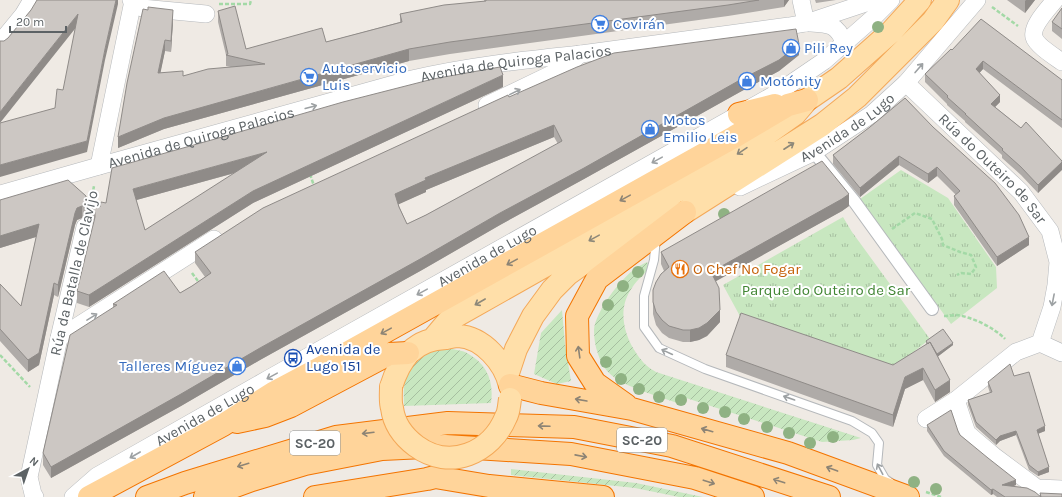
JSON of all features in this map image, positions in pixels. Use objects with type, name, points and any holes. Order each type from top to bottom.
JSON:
[{"type":"highway","points":[[739,114],[783,108]]},
{"type":"highway","points":[[89,497],[223,425],[273,393],[591,217],[783,108]]},
{"type":"highway","points":[[632,409],[595,383],[578,356],[577,316],[597,279],[685,212]]},
{"type":"highway","points":[[223,425],[278,412],[389,354],[408,353]]},
{"type":"highway","points":[[273,393],[294,395],[330,375],[345,378]]},
{"type":"highway","points":[[509,387],[632,409],[788,453],[912,495]]},
{"type":"highway","name":"SC-20","points":[[147,497],[185,483],[336,437],[448,423],[574,427],[657,443],[672,446],[829,497]]},
{"type":"highway","name":"Avenida de Lugo","points":[[205,497],[252,480],[305,464],[382,449],[443,459]]},
{"type":"highway","name":"SC-20","points":[[443,459],[570,454],[695,478],[753,497]]},
{"type":"highway","points":[[315,497],[427,479],[443,459],[489,486],[603,497]]},
{"type":"main road","points":[[433,339],[449,320],[716,169],[783,108],[839,78],[891,32],[920,0]]},
{"type":"main road","name":"Avenida de Lugo","points":[[443,459],[465,456],[480,450],[496,435],[507,416],[509,387],[516,349],[533,316],[552,290],[568,274],[592,257],[685,212],[822,124],[857,97],[933,21],[948,0]]},
{"type":"main road","points":[[443,459],[424,451],[409,440],[398,426],[392,408],[391,387],[396,370],[408,353],[418,346],[433,339],[459,336],[474,341],[488,349],[500,362],[509,387]]},
{"type":"street","points":[[0,43],[23,15],[32,0]]},
{"type":"street","points":[[98,166],[132,0],[142,8],[206,14]]},
{"type":"street","points":[[801,0],[806,23]]},
{"type":"street","name":"Avenida de Quiroga Palacios","points":[[0,194],[412,79],[460,69],[806,23],[875,0]]},
{"type":"street","points":[[783,108],[824,62],[891,0]]},
{"type":"street","points":[[1055,0],[1037,22],[1034,38],[1041,46],[1062,62]]},
{"type":"street","name":"Avenida de Lugo","points":[[685,212],[814,152],[872,114],[906,83],[984,3]]},
{"type":"street","name":"Avenida de Quiroga Palacios","points":[[806,23],[827,24],[835,28],[842,35],[845,44]]},
{"type":"street","points":[[471,113],[566,67],[580,54]]},
{"type":"street","name":"Rúa do Outeiro de Sar","points":[[906,83],[1021,192],[1050,231],[1058,262],[1056,285],[1052,307],[1040,342]]},
{"type":"street","name":"Avenida de Lugo","points":[[73,497],[97,476],[739,114]]},
{"type":"street","points":[[814,152],[854,201],[932,309]]},
{"type":"street","name":"Rúa da Batalla de Clavijo","points":[[35,497],[29,477],[85,227]]},
{"type":"street","points":[[59,338],[227,231]]},
{"type":"street","points":[[926,419],[956,400],[1016,352],[1040,342],[1062,353]]},
{"type":"street","points":[[956,400],[967,433],[989,452],[1037,488],[1062,489]]},
{"type":"lane","points":[[656,234],[654,260],[644,296],[644,327],[659,348],[705,369],[852,421],[872,432],[879,443],[877,465],[885,478],[912,495]]},
{"type":"path","points":[[250,4],[251,0]]},
{"type":"path","points":[[984,3],[1034,38]]},
{"type":"path","name":"Rúa da Batalla de Clavijo","points":[[85,227],[98,166]]},
{"type":"path","points":[[310,171],[314,186]]},
{"type":"path","points":[[881,238],[915,213],[932,219],[942,239],[943,245],[971,255],[976,267],[971,274],[961,273],[957,275]]},
{"type":"path","points":[[183,259],[203,289]]},
{"type":"path","points":[[932,309],[942,316],[955,315],[968,317],[977,321],[1001,335],[1016,352]]},
{"type":"path","points":[[0,355],[45,404]]},
{"type":"path","points":[[912,495],[941,497]]},
{"type":"green space","name":"Parque do Outeiro de Sar","points":[[901,170],[948,198],[996,267],[997,288],[951,324],[860,199]]},
{"type":"green space","name":"Parque do Outeiro de Sar","points":[[843,217],[852,232],[930,339],[911,354],[895,374],[741,318],[723,285]]},
{"type":"green space","points":[[647,262],[650,268],[632,288],[626,300],[624,320],[629,340],[640,358],[647,366],[656,372],[861,438],[822,442],[683,397],[680,404],[632,387],[615,378],[605,368],[596,348],[594,339],[595,323],[604,305],[616,287],[637,267]]},
{"type":"green space","points":[[562,310],[565,344],[571,381],[557,384],[534,374],[541,333]]},
{"type":"green space","points":[[449,348],[463,351],[480,362],[490,380],[492,395],[491,403],[404,406],[405,381],[413,366],[421,358],[431,352]]},
{"type":"green space","points":[[511,469],[636,483],[703,497],[679,497],[635,488],[511,475]]},
{"type":"building","points":[[37,0],[116,0],[87,141],[0,165],[0,123],[55,108],[57,89],[63,90],[78,14],[0,112],[0,41],[4,41],[8,38],[31,10]]},
{"type":"building","points":[[486,0],[759,0],[450,42],[409,49],[164,118],[118,137],[127,83],[143,9],[148,10],[148,7],[173,10],[171,41],[165,40],[158,73],[183,71],[183,76],[208,69],[265,64],[226,55],[228,54],[218,11],[235,6],[246,49],[322,28],[326,42],[402,22],[400,14],[444,5]]},
{"type":"building","points":[[1062,8],[1062,29],[1052,22]]},
{"type":"building","points":[[981,19],[1062,80],[1062,120],[983,61],[976,69],[1000,95],[991,104],[1021,128],[1026,122],[1062,161],[1038,185],[925,74],[951,49],[952,50]]},
{"type":"building","points":[[796,29],[799,44],[779,60],[740,80],[584,168],[500,213],[51,467],[43,453],[70,335],[117,305],[113,304],[164,271],[180,293],[192,286],[211,273],[195,252],[263,208],[508,95],[509,97],[577,67],[614,53]],"holes":[[[554,125],[562,141],[407,224],[399,207],[395,194],[426,180],[425,178]]]},
{"type":"building","points":[[500,67],[503,75],[253,191],[89,295],[77,291],[95,212],[88,205],[77,208],[58,285],[54,283],[39,353],[28,360],[0,329],[0,284],[21,306],[39,224],[0,236],[0,200],[68,180],[86,196],[86,200],[92,201],[100,207],[101,202],[106,203],[112,168],[343,102],[433,79]],"holes":[[[267,152],[145,230],[133,189]]]},
{"type":"building","points":[[905,98],[933,127],[995,183],[1019,215],[1029,237],[997,257],[954,196],[960,191],[937,167],[928,174],[899,156],[860,188],[833,155]]},
{"type":"building","points":[[822,161],[849,194],[711,272],[719,288],[720,310],[707,323],[699,328],[683,330],[669,326],[662,320],[656,312],[653,302],[653,290],[656,282],[661,274],[669,267],[661,252]]},
{"type":"building","points":[[741,313],[893,365],[930,342],[950,380],[935,390],[923,368],[905,377],[893,415],[726,355]]},
{"type":"building","points":[[943,329],[953,343],[937,354],[930,342],[928,344],[926,341]]},
{"type":"building","points":[[1010,364],[1014,376],[1029,372],[1045,426],[1037,430],[1049,467],[1038,472],[1029,465],[1016,431],[1000,436],[996,440],[976,422],[968,400],[992,392],[988,382]]},
{"type":"building","points":[[951,410],[960,435],[1016,480],[1002,485],[1027,488],[1041,497],[1005,497],[993,489],[991,490],[944,451],[927,425]]},
{"type":"building","points":[[1040,493],[1062,494],[1062,497],[1041,497]]},
{"type":"place","name":"Covirán","points":[[600,24]]},
{"type":"place","name":"Pili Rey","points":[[791,48]]},
{"type":"place","name":"Autoservicio Luis","points":[[309,77]]},
{"type":"place","name":"Motónity","points":[[747,81]]},
{"type":"place","name":"Motos Emilio Leis","points":[[650,129]]},
{"type":"place","name":"O Chef No Fogar","points":[[680,269]]},
{"type":"place","name":"Avenida de Lugo 151","points":[[293,358]]},
{"type":"place","name":"Talleres Míguez","points":[[237,366]]}]
